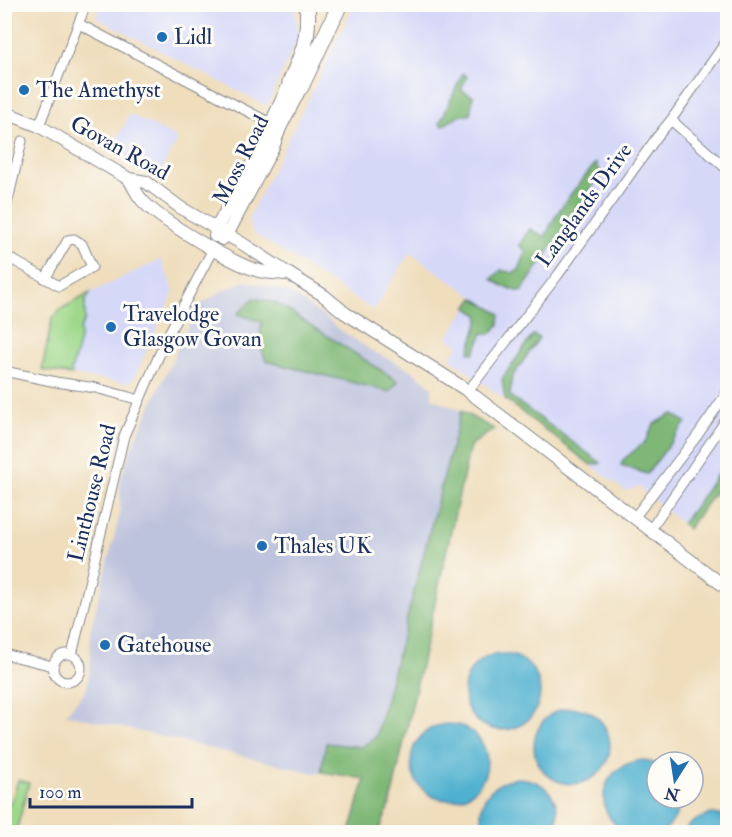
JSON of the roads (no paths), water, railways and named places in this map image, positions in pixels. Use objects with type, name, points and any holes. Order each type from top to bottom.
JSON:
[{"type":"main road","points":[[296,85],[307,38],[307,4]]},
{"type":"main road","points":[[296,85],[340,4]]},
{"type":"street","points":[[39,126],[86,4]]},
{"type":"street","points":[[79,24],[276,126]]},
{"type":"street","name":"Langlands Drive","points":[[468,391],[552,284],[728,39]]},
{"type":"street","name":"Moss Road","points":[[221,232],[254,162],[276,126],[296,85]]},
{"type":"street","name":"Govan Road","points":[[4,112],[39,126],[129,179],[146,182],[181,208],[243,244],[322,295],[353,319],[468,391],[728,590]]},
{"type":"street","points":[[671,120],[728,170]]},
{"type":"street","points":[[4,217],[22,141]]},
{"type":"street","points":[[129,179],[142,200],[176,226],[213,249],[257,270],[289,274]]},
{"type":"street","points":[[213,249],[221,232]]},
{"type":"street","points":[[4,255],[45,279],[59,286],[92,267],[82,244],[74,238],[68,240],[45,279]]},
{"type":"street","name":"Linthouse Road","points":[[53,666],[60,680],[70,682],[78,676],[81,668],[79,660],[72,655],[124,436],[167,337],[213,249]]},
{"type":"street","points":[[4,371],[96,388],[140,400]]},
{"type":"street","points":[[634,518],[697,436],[728,391]]},
{"type":"street","points":[[650,530],[728,417]]},
{"type":"street","points":[[4,654],[53,666],[58,657],[72,655]]},
{"type":"water","points":[[510,654],[523,660],[534,671],[540,684],[538,707],[523,724],[510,730],[494,730],[481,724],[466,707],[464,684],[470,671],[487,656]]},
{"type":"water","points":[[572,708],[587,711],[599,719],[607,731],[610,746],[607,761],[599,773],[587,781],[572,784],[557,781],[545,773],[537,761],[534,746],[537,731],[545,719],[557,711]]},
{"type":"water","points":[[449,724],[464,727],[476,735],[484,747],[487,762],[484,777],[476,789],[464,797],[449,800],[434,797],[422,789],[414,777],[411,762],[414,747],[422,735],[434,727]]},
{"type":"water","points":[[645,760],[645,810],[677,810],[673,821],[662,832],[624,832],[613,822],[606,811],[605,788],[610,778],[618,769],[630,763]]},
{"type":"water","points":[[517,778],[537,783],[551,794],[557,811],[554,832],[485,832],[481,813],[486,797],[498,785]]},
{"type":"water","points":[[712,814],[727,816],[727,832],[683,832],[695,820]]},
{"type":"place","name":"Lidl","points":[[162,37]]},
{"type":"place","name":"The Amethyst","points":[[24,90]]},
{"type":"place","name":"Travelodge Glasgow Govan","points":[[111,327]]},
{"type":"place","name":"Thales UK","points":[[262,546]]},
{"type":"place","name":"Gatehouse","points":[[105,645]]}]
